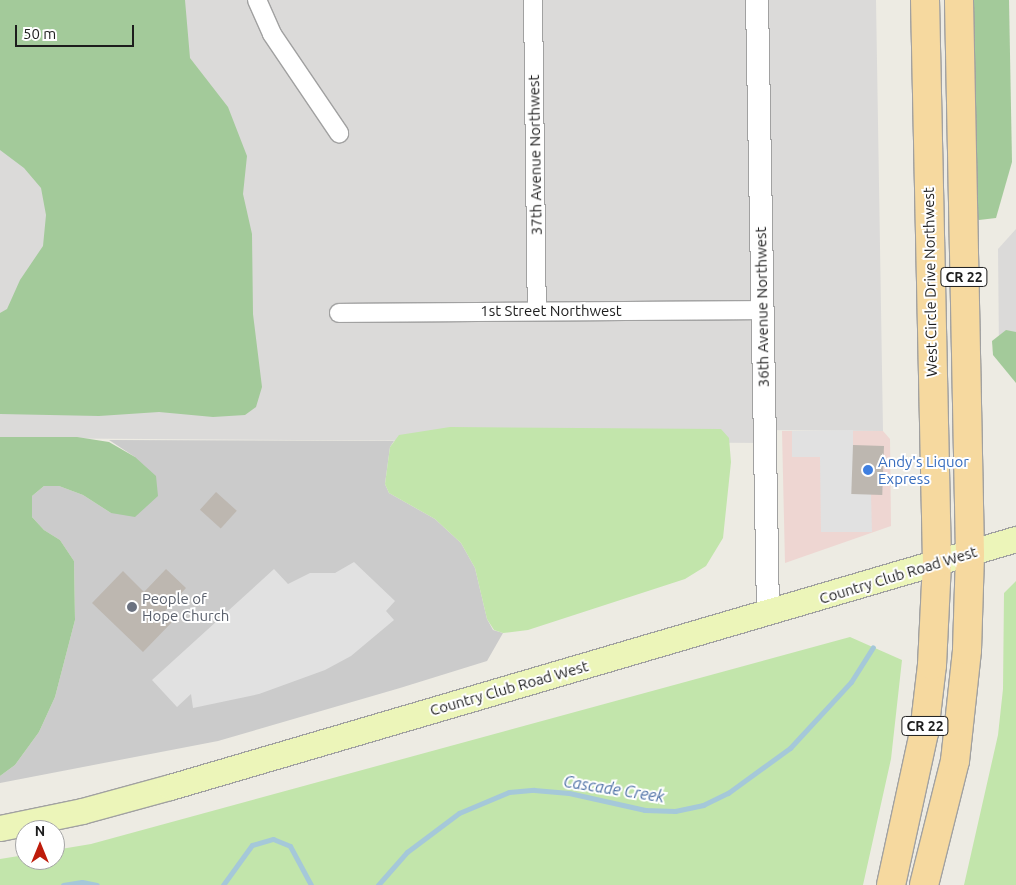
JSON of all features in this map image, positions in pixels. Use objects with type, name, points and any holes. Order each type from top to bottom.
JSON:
[{"type":"main road","name":"West Circle Drive Northwest","points":[[925,0],[937,564]]},
{"type":"main road","name":"CR 22","points":[[924,885],[951,779],[961,721],[970,554],[959,0]]},
{"type":"main road","name":"Country Club Road West","points":[[0,828],[82,811],[161,789],[937,564],[1016,539]]},
{"type":"main road","name":"CR 22","points":[[891,885],[924,734],[932,665],[937,564]]},
{"type":"street","points":[[257,0],[272,34],[339,133]]},
{"type":"street","name":"37th Avenue Northwest","points":[[533,0],[537,311]]},
{"type":"street","name":"36th Avenue Northwest","points":[[757,0],[768,613]]},
{"type":"street","name":"1st Street Northwest","points":[[339,313],[763,310]]},
{"type":"shaded area","points":[[0,0],[876,0],[883,431],[764,430],[764,443],[0,438]]},
{"type":"shaded area","points":[[1016,229],[1016,350],[999,350],[998,249]]},
{"type":"shaded area","points":[[853,430],[853,494],[871,494],[872,532],[821,532],[820,457],[792,457],[792,431]]},
{"type":"shaded area","points":[[782,431],[883,431],[890,439],[891,526],[785,563]]},
{"type":"shaded area","points":[[109,440],[394,441],[390,447],[385,484],[389,493],[435,519],[461,543],[475,568],[487,619],[493,630],[503,633],[487,661],[400,688],[218,741],[0,783],[0,776],[15,765],[39,732],[55,697],[75,620],[74,561],[60,540],[44,530],[32,517],[32,496],[44,486],[59,486],[83,495],[111,513],[135,457]]},
{"type":"shaded area","points":[[354,562],[395,601],[386,611],[394,620],[351,656],[325,670],[259,694],[193,708],[191,694],[177,707],[152,680],[274,569],[288,584],[310,573],[335,573]]},
{"type":"green space","points":[[0,0],[185,0],[190,58],[228,107],[247,156],[243,194],[252,234],[253,314],[262,387],[256,407],[245,415],[213,417],[159,412],[99,416],[0,414],[0,313],[7,309],[20,280],[43,246],[46,215],[41,188],[24,168],[0,150]]},
{"type":"green space","points":[[963,0],[1009,0],[1012,162],[996,218],[979,220],[968,212]]},
{"type":"green space","points":[[1006,330],[1016,332],[1016,383],[993,355],[992,341]]},
{"type":"green space","points":[[450,427],[721,429],[729,438],[731,462],[723,538],[706,566],[685,579],[528,630],[503,633],[494,630],[487,619],[475,568],[461,543],[435,519],[389,493],[385,484],[390,447],[399,435]]},
{"type":"green space","points":[[0,437],[77,437],[109,442],[135,457],[156,476],[158,496],[135,517],[111,513],[83,495],[59,486],[44,486],[32,496],[32,517],[44,530],[60,540],[74,561],[75,620],[55,697],[39,732],[15,765],[0,776]]},
{"type":"green space","points":[[1016,581],[1016,885],[964,885],[998,735],[1003,689],[1004,593]]},
{"type":"green space","points":[[850,637],[902,660],[891,759],[863,885],[0,885],[0,859],[15,857],[15,870],[65,870],[65,848],[91,844]]},
{"type":"building","name":"Andy's Liquor Express","points":[[853,445],[884,446],[882,495],[851,494]]},
{"type":"building","points":[[216,492],[237,511],[221,529],[200,510]]},
{"type":"building","name":"People of Hope Church","points":[[166,569],[186,588],[165,611],[174,620],[143,652],[92,603],[123,571],[144,592]]},
{"type":"waterway","name":"Cascade Creek","points":[[378,885],[407,852],[459,813],[509,792],[534,790],[569,793],[645,810],[675,811],[703,805],[728,793],[790,748],[851,682],[873,647]]},
{"type":"waterway","name":"Cascade Creek","points":[[223,885],[252,845],[273,839],[290,846],[311,885]]},
{"type":"waterway","name":"Cascade Creek","points":[[63,885],[82,882],[97,885]]},
{"type":"place","name":"Andy's Liquor Express","points":[[868,470]]},
{"type":"place","name":"People of Hope Church","points":[[132,607]]}]
